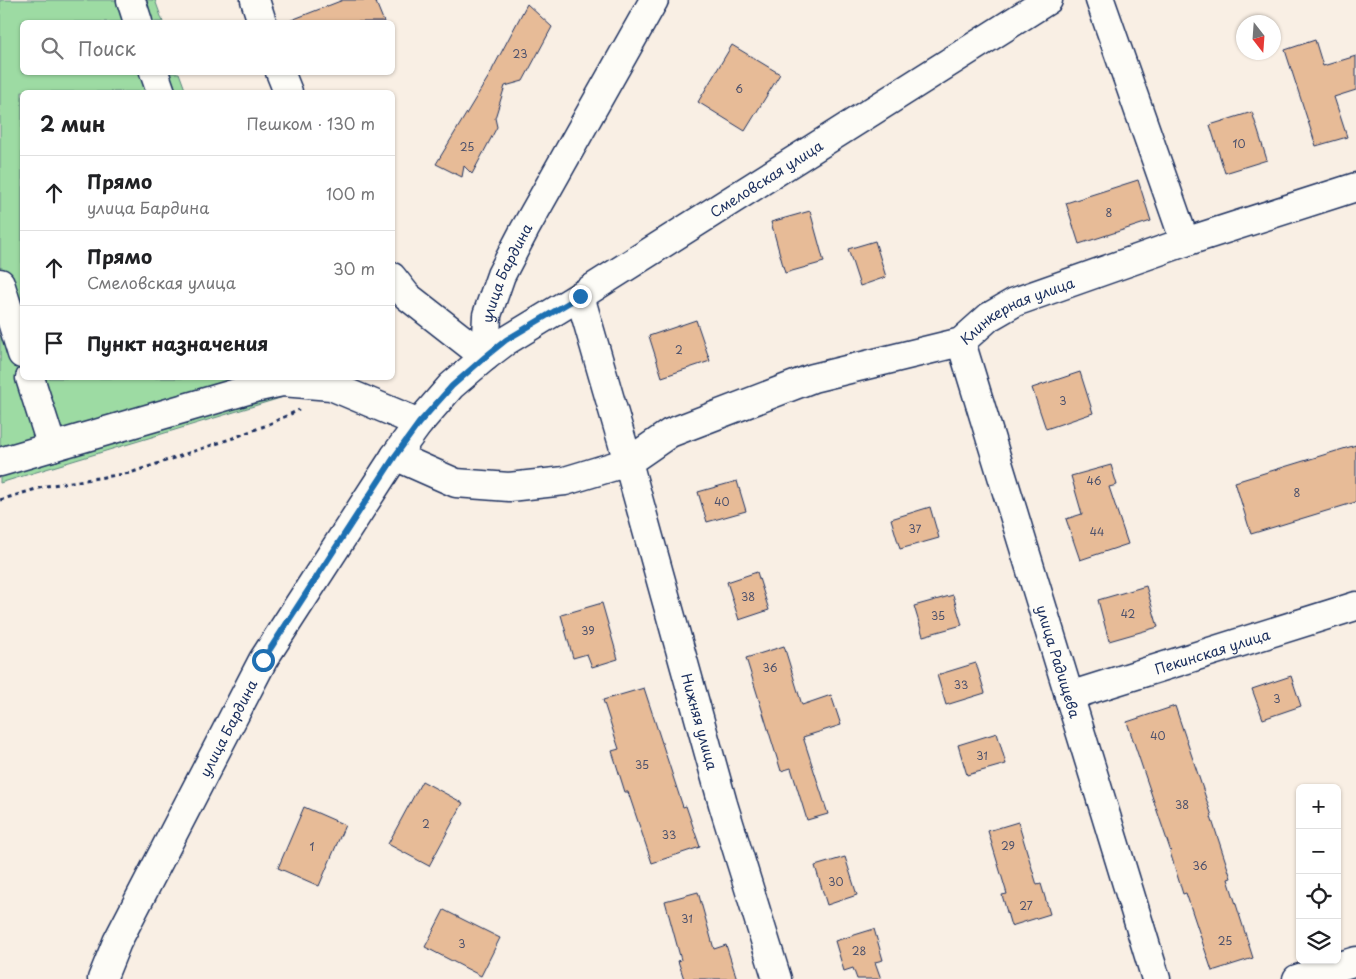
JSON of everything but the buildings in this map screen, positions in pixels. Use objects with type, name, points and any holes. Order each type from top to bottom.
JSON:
[{"type":"street","points":[[131,0],[137,20]]},
{"type":"street","points":[[255,0],[261,20]]},
{"type":"street","name":"улица Бардина","points":[[102,979],[117,942],[263,660],[395,456],[419,423],[452,386],[485,357],[487,315],[501,275],[654,0]]},
{"type":"street","name":"Смеловская улица","points":[[485,357],[506,340],[580,296],[1048,0]]},
{"type":"street","points":[[1100,0],[1185,242]]},
{"type":"street","points":[[155,75],[160,90]]},
{"type":"street","points":[[281,75],[287,90]]},
{"type":"street","name":"Клинкерная улица","points":[[395,456],[456,483],[509,487],[565,481],[628,462],[670,433],[813,378],[961,342],[989,317],[1015,302],[1185,242],[1356,187]]},
{"type":"street","points":[[395,281],[407,296],[485,357]]},
{"type":"street","points":[[0,283],[20,348]]},
{"type":"street","name":"Нижняя улица","points":[[580,296],[723,804],[777,979]]},
{"type":"street","name":"улица Радищева","points":[[961,342],[1156,979]]},
{"type":"street","points":[[31,380],[52,447]]},
{"type":"street","points":[[0,462],[253,382],[332,386],[419,423]]},
{"type":"street","name":"Пекинская улица","points":[[1069,696],[1356,606]]},
{"type":"street","points":[[1297,979],[1356,961]]},
{"type":"path","points":[[0,500],[46,486],[130,473],[233,438],[267,425],[305,407],[332,386]]},
{"type":"green space","points":[[0,0],[155,0],[162,20],[20,20],[20,75],[180,75],[185,90],[20,90],[20,380],[282,380],[287,396],[0,483]]},
{"type":"route","points":[[263,660],[395,456],[419,423],[452,386],[506,340],[580,296]]}]
